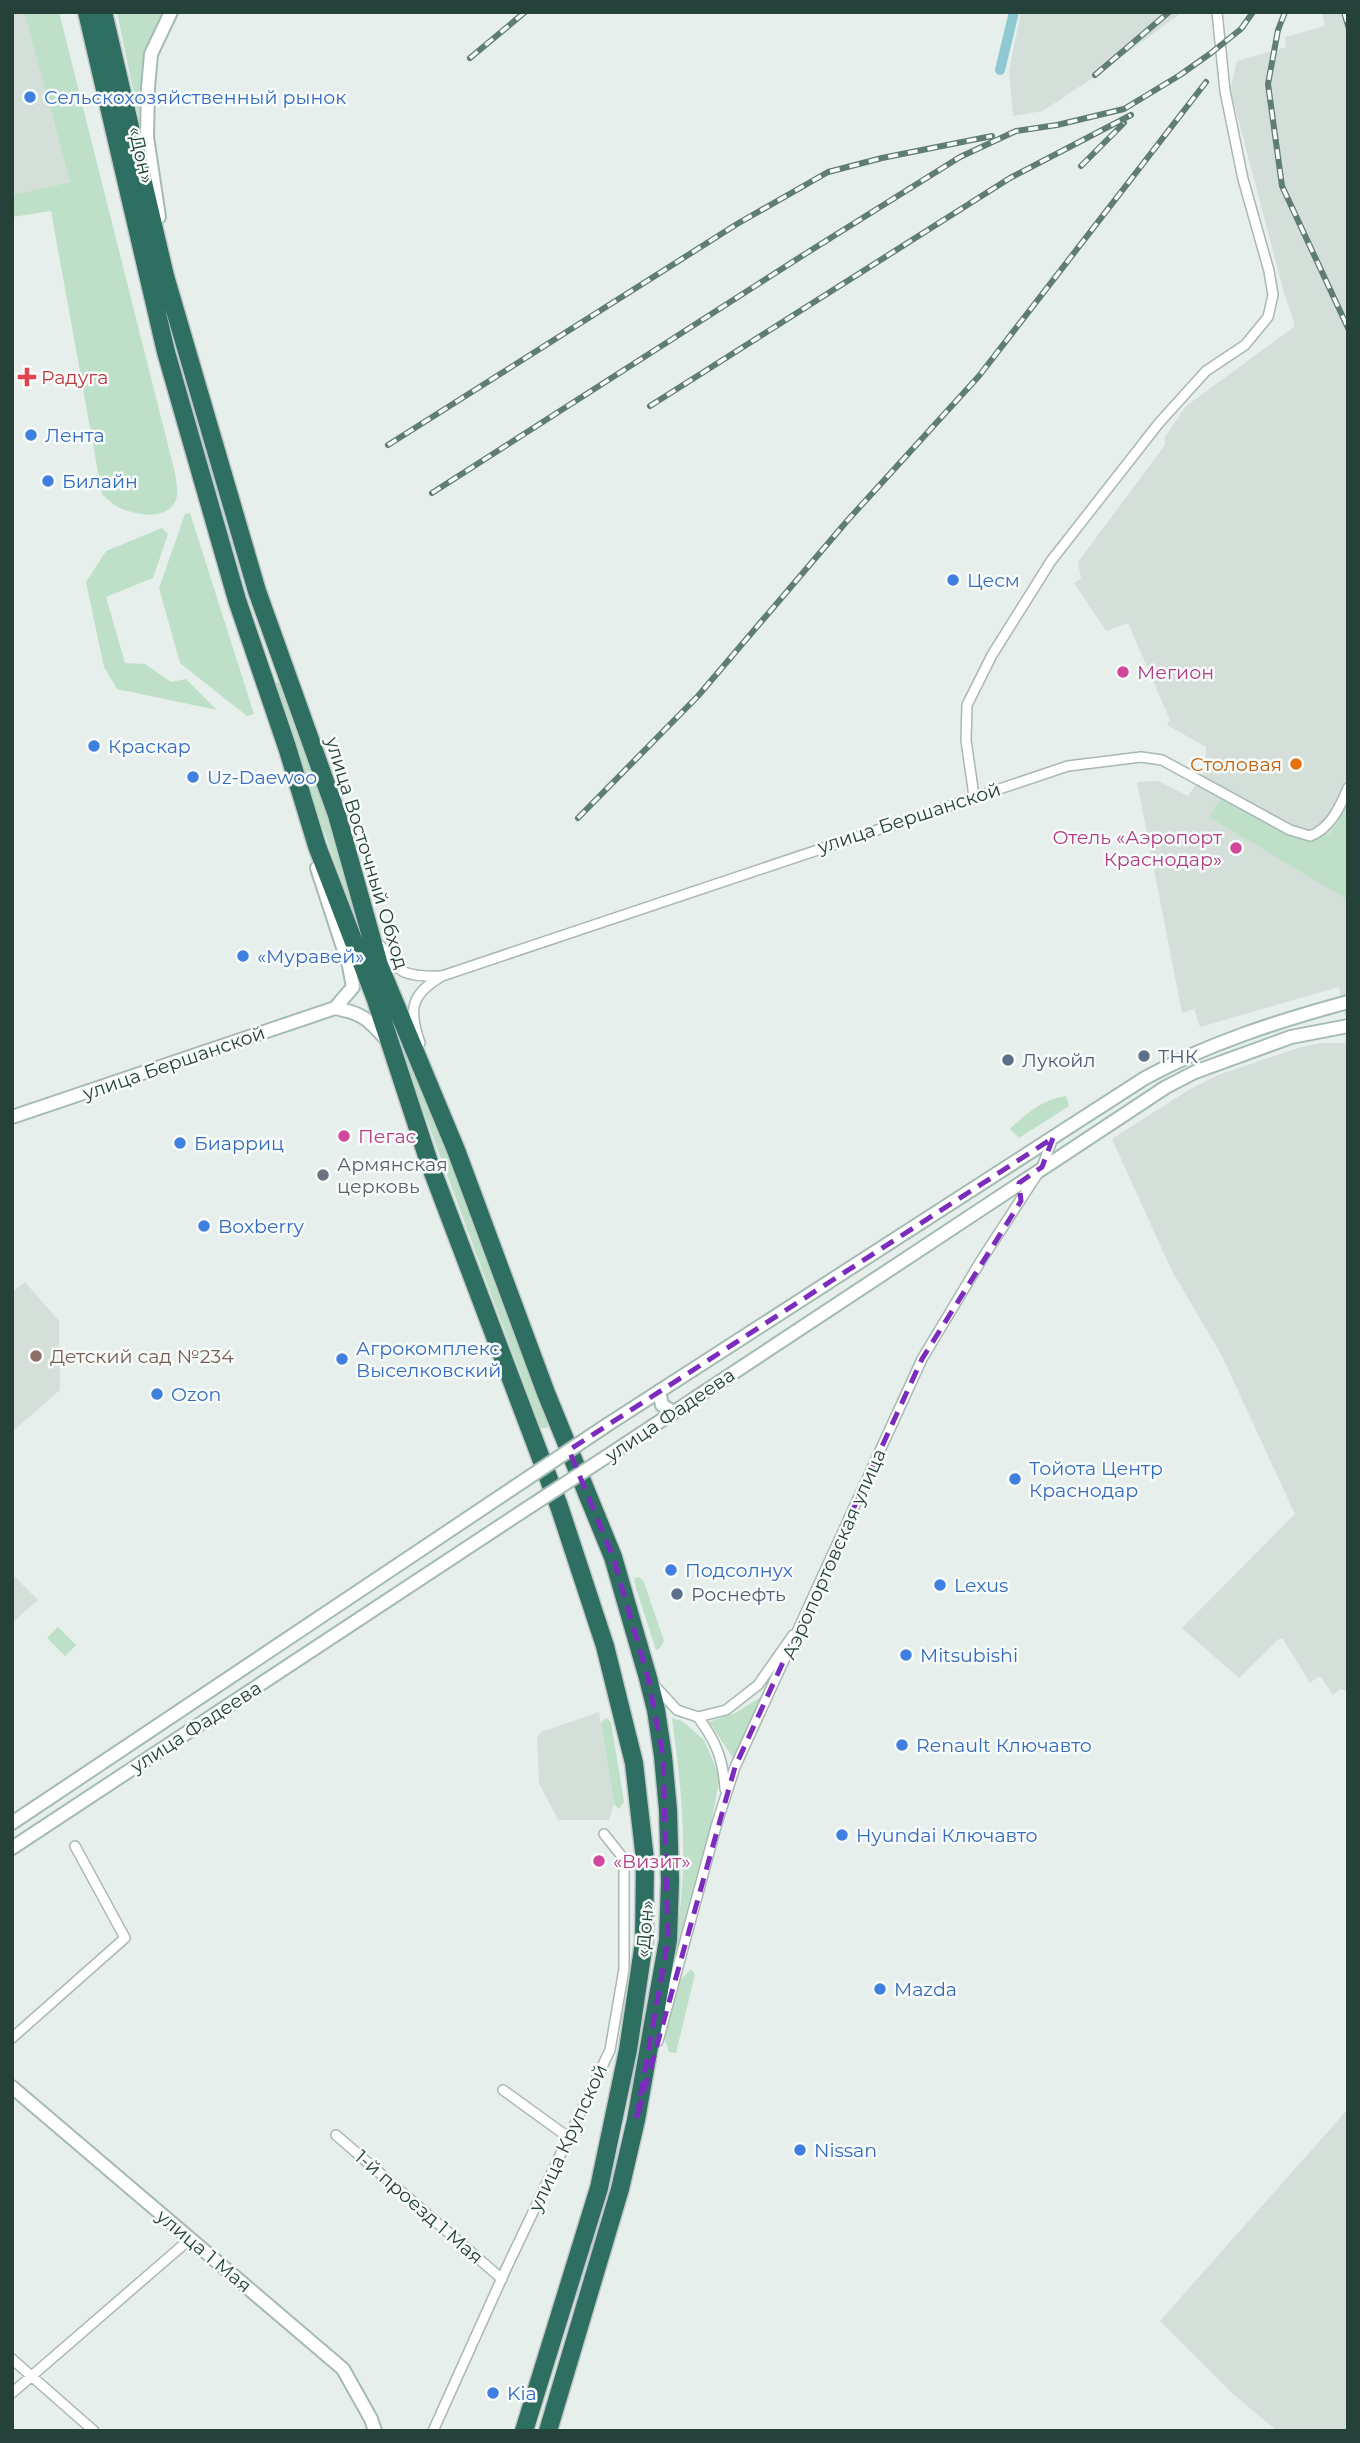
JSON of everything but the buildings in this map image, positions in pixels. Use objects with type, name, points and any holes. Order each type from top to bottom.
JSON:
[{"type":"highway","name":"«Дон»","points":[[87,12],[155,307]]},
{"type":"highway","name":"«Дон»","points":[[103,12],[165,276]]},
{"type":"highway","name":"улица Восточный Обход","points":[[165,276],[257,591],[337,815],[379,965],[456,1150],[546,1393]]},
{"type":"highway","name":"улица Восточный Обход","points":[[155,307],[237,600],[317,846],[374,997],[429,1162],[520,1402]]},
{"type":"highway","name":"«Дон»","points":[[546,1393],[613,1557],[648,1678],[663,1756],[670,1881],[668,1940],[636,2120],[620,2189],[548,2431]]},
{"type":"highway","name":"«Дон»","points":[[520,1402],[559,1506],[605,1646],[634,1763],[645,1860],[642,1954],[628,2050],[602,2176],[524,2431]]},
{"type":"main road","points":[[79,12],[95,77],[108,106]]},
{"type":"main road","points":[[165,276],[165,249],[148,137],[148,88],[151,54],[171,12]]},
{"type":"main road","points":[[317,846],[315,863],[349,966],[353,987],[335,1008],[355,1012],[367,1018],[389,1043]]},
{"type":"main road","name":"улица Фадеева","points":[[12,1823],[607,1425],[1145,1078],[1251,1030],[1348,1002]]},
{"type":"main road","name":"улица Бершанской","points":[[12,1117],[335,1008]]},
{"type":"main road","name":"улица Фадеева","points":[[12,1848],[1166,1087],[1195,1072],[1290,1037],[1348,1026]]},
{"type":"main road","points":[[1088,1116],[1092,1129],[1099,1130]]},
{"type":"main road","points":[[1073,1126],[1082,1128],[1085,1133],[1083,1142]]},
{"type":"main road","points":[[659,1391],[662,1405],[673,1412]]},
{"type":"main road","name":"улица 1 Мая","points":[[12,2087],[343,2369],[366,2408],[375,2431]]},
{"type":"street","points":[[974,796],[966,740],[967,705],[992,655],[1051,561],[1159,424],[1206,371],[1245,345],[1268,317],[1273,295],[1269,271],[1243,179],[1227,103],[1217,12]]},
{"type":"street","name":"улица Бершанской","points":[[359,898],[370,916],[387,959],[403,972],[417,977],[442,975],[1068,766],[1141,757],[1162,760],[1290,830],[1310,836],[1326,827],[1348,788]]},
{"type":"street","name":"улица Бершанской","points":[[437,1105],[412,1008],[418,994],[442,975]]},
{"type":"street","name":"Аэропортовская улица","points":[[636,2120],[725,1793],[922,1359],[982,1259],[1042,1167],[1053,1138]]},
{"type":"street","points":[[1008,1191],[1016,1189],[1020,1193],[1021,1201]]},
{"type":"street","points":[[648,1678],[677,1710],[698,1717],[726,1710],[745,1696],[765,1675],[800,1625]]},
{"type":"street","points":[[698,1717],[720,1755],[725,1793]]},
{"type":"street","name":"улица Крупской","points":[[433,2431],[610,2050],[624,1969],[624,1859],[604,1834]]},
{"type":"street","points":[[12,2038],[125,1938],[75,1846]]},
{"type":"street","points":[[503,2090],[568,2137]]},
{"type":"street","name":"1-й проезд 1 Мая","points":[[336,2135],[502,2280]]},
{"type":"street","points":[[12,2393],[190,2239]]},
{"type":"street","points":[[12,2359],[93,2431]]},
{"type":"highlighted area","points":[[1053,1138],[1042,1167],[1019,1183],[1021,1201],[922,1359],[735,1767],[636,2120],[668,1940],[663,1756],[648,1678],[613,1557],[569,1450]]},
{"type":"shaded area","name":"Сельскохозяйственный рынок","points":[[12,12],[24,12],[70,182],[12,195]]},
{"type":"shaded area","points":[[1021,12],[1182,12],[1103,71],[1043,111],[1013,116],[1009,71]]},
{"type":"shaded area","points":[[1322,12],[1348,12],[1348,1694],[1340,1689],[1333,1695],[1321,1677],[1310,1683],[1283,1639],[1279,1639],[1239,1678],[1182,1628],[1295,1514],[1222,1356],[1172,1271],[1112,1139],[1190,1089],[1218,1075],[1298,1048],[1320,1043],[1345,1043],[1347,1026],[1339,987],[1200,1027],[1194,1009],[1182,1013],[1137,782],[1158,781],[1188,796],[1205,771],[1206,747],[1167,725],[1170,720],[1128,623],[1106,631],[1074,583],[1081,579],[1078,562],[1165,445],[1165,437],[1186,406],[1294,327],[1231,86],[1237,61],[1286,47],[1285,37],[1325,26]]},
{"type":"shaded area","name":"Детский сад №234","points":[[25,1282],[59,1321],[60,1390],[12,1432],[12,1292]]},
{"type":"shaded area","points":[[12,1574],[38,1600],[12,1623]]},
{"type":"shaded area","points":[[599,1712],[614,1804],[609,1820],[558,1820],[539,1783],[537,1738],[541,1732]]},
{"type":"shaded area","points":[[1348,2109],[1348,2431],[1277,2431],[1233,2394],[1160,2321]]},
{"type":"green space","points":[[24,12],[59,12],[175,473],[177,496],[174,504],[161,513],[127,511],[102,494],[51,211],[12,217],[12,195],[70,182]]},
{"type":"green space","points":[[117,12],[163,12],[152,38],[142,77],[139,119]]},
{"type":"green space","points":[[190,513],[254,714],[247,716],[180,663],[159,588],[185,514]]},
{"type":"green space","points":[[162,528],[168,534],[153,578],[106,597],[125,663],[145,664],[171,682],[186,679],[217,710],[117,689],[104,667],[86,582],[106,551]]},
{"type":"green space","points":[[278,682],[284,683],[445,1139],[551,1425],[546,1428],[541,1428],[531,1402],[381,996],[274,686]]},
{"type":"green space","points":[[1222,798],[1301,839],[1316,839],[1330,834],[1338,822],[1340,812],[1348,804],[1348,900],[1209,817]]},
{"type":"green space","points":[[1066,1096],[1069,1106],[1019,1138],[1010,1129],[1036,1108],[1050,1100]]},
{"type":"green space","points":[[639,1577],[644,1582],[664,1641],[656,1650],[636,1588],[634,1578]]},
{"type":"green space","points":[[58,1627],[76,1645],[65,1656],[47,1638]]},
{"type":"green space","points":[[764,1695],[735,1761],[709,1722],[735,1713]]},
{"type":"green space","points":[[606,1718],[611,1722],[624,1802],[619,1809],[614,1804],[601,1723]]},
{"type":"green space","points":[[672,1718],[682,1721],[704,1740],[720,1777],[711,1824],[671,1974],[681,1901],[683,1857],[682,1805]]},
{"type":"green space","points":[[691,1969],[695,1974],[676,2053],[669,2052],[664,2038],[681,1979]]},
{"type":"waterway","points":[[1000,70],[1014,12]]},
{"type":"railway","points":[[470,58],[525,12]]},
{"type":"railway","points":[[1095,75],[1169,12]]},
{"type":"railway","points":[[432,493],[960,157],[1016,131],[1057,125],[1124,109],[1211,53],[1241,29],[1253,12]]},
{"type":"railway","points":[[1285,12],[1278,30],[1268,84],[1282,186],[1348,328]]},
{"type":"railway","points":[[1344,12],[1348,26]]},
{"type":"railway","points":[[578,818],[698,696],[847,521],[979,376],[1206,82]]},
{"type":"railway","points":[[650,406],[1010,178],[1131,115]]},
{"type":"railway","points":[[1081,166],[1124,123]]},
{"type":"railway","points":[[388,445],[737,224],[828,172],[992,136]]},
{"type":"place","name":"Сельскохозяйственный рынок","points":[[30,97]]},
{"type":"place","name":"Радуга","points":[[27,377]]},
{"type":"place","name":"Лента","points":[[31,435]]},
{"type":"place","name":"Билайн","points":[[48,481]]},
{"type":"place","name":"Цесм","points":[[953,580]]},
{"type":"place","name":"Мегион","points":[[1123,672]]},
{"type":"place","name":"Краскар","points":[[94,746]]},
{"type":"place","name":"Столовая","points":[[1296,764]]},
{"type":"place","name":"Uz-Daewoo","points":[[193,777]]},
{"type":"place","name":"Отель «Аэропорт Краснодар»","points":[[1236,848]]},
{"type":"place","name":"«Муравей»","points":[[243,956]]},
{"type":"place","name":"ТНК","points":[[1144,1056]]},
{"type":"place","name":"Лукойл","points":[[1008,1060]]},
{"type":"place","name":"Пегас","points":[[344,1136]]},
{"type":"place","name":"Биарриц","points":[[180,1143]]},
{"type":"place","name":"Армянская церковь","points":[[323,1175]]},
{"type":"place","name":"Boxberry","points":[[204,1226]]},
{"type":"place","name":"Детский сад №234","points":[[36,1356]]},
{"type":"place","name":"Агрокомплекс Выселковский","points":[[342,1359]]},
{"type":"place","name":"Ozon","points":[[157,1394]]},
{"type":"place","name":"Тойота Центр Краснодар","points":[[1015,1479]]},
{"type":"place","name":"Подсолнух","points":[[671,1570]]},
{"type":"place","name":"Lexus","points":[[940,1585]]},
{"type":"place","name":"Роснефть","points":[[677,1594]]},
{"type":"place","name":"Mitsubishi","points":[[906,1655]]},
{"type":"place","name":"Renault Ключавто","points":[[902,1745]]},
{"type":"place","name":"Hyundai Ключавто","points":[[842,1835]]},
{"type":"place","name":"«Визит»","points":[[599,1861]]},
{"type":"place","name":"Mazda","points":[[880,1989]]},
{"type":"place","name":"Nissan","points":[[800,2150]]},
{"type":"place","name":"Kia","points":[[493,2393]]}]
